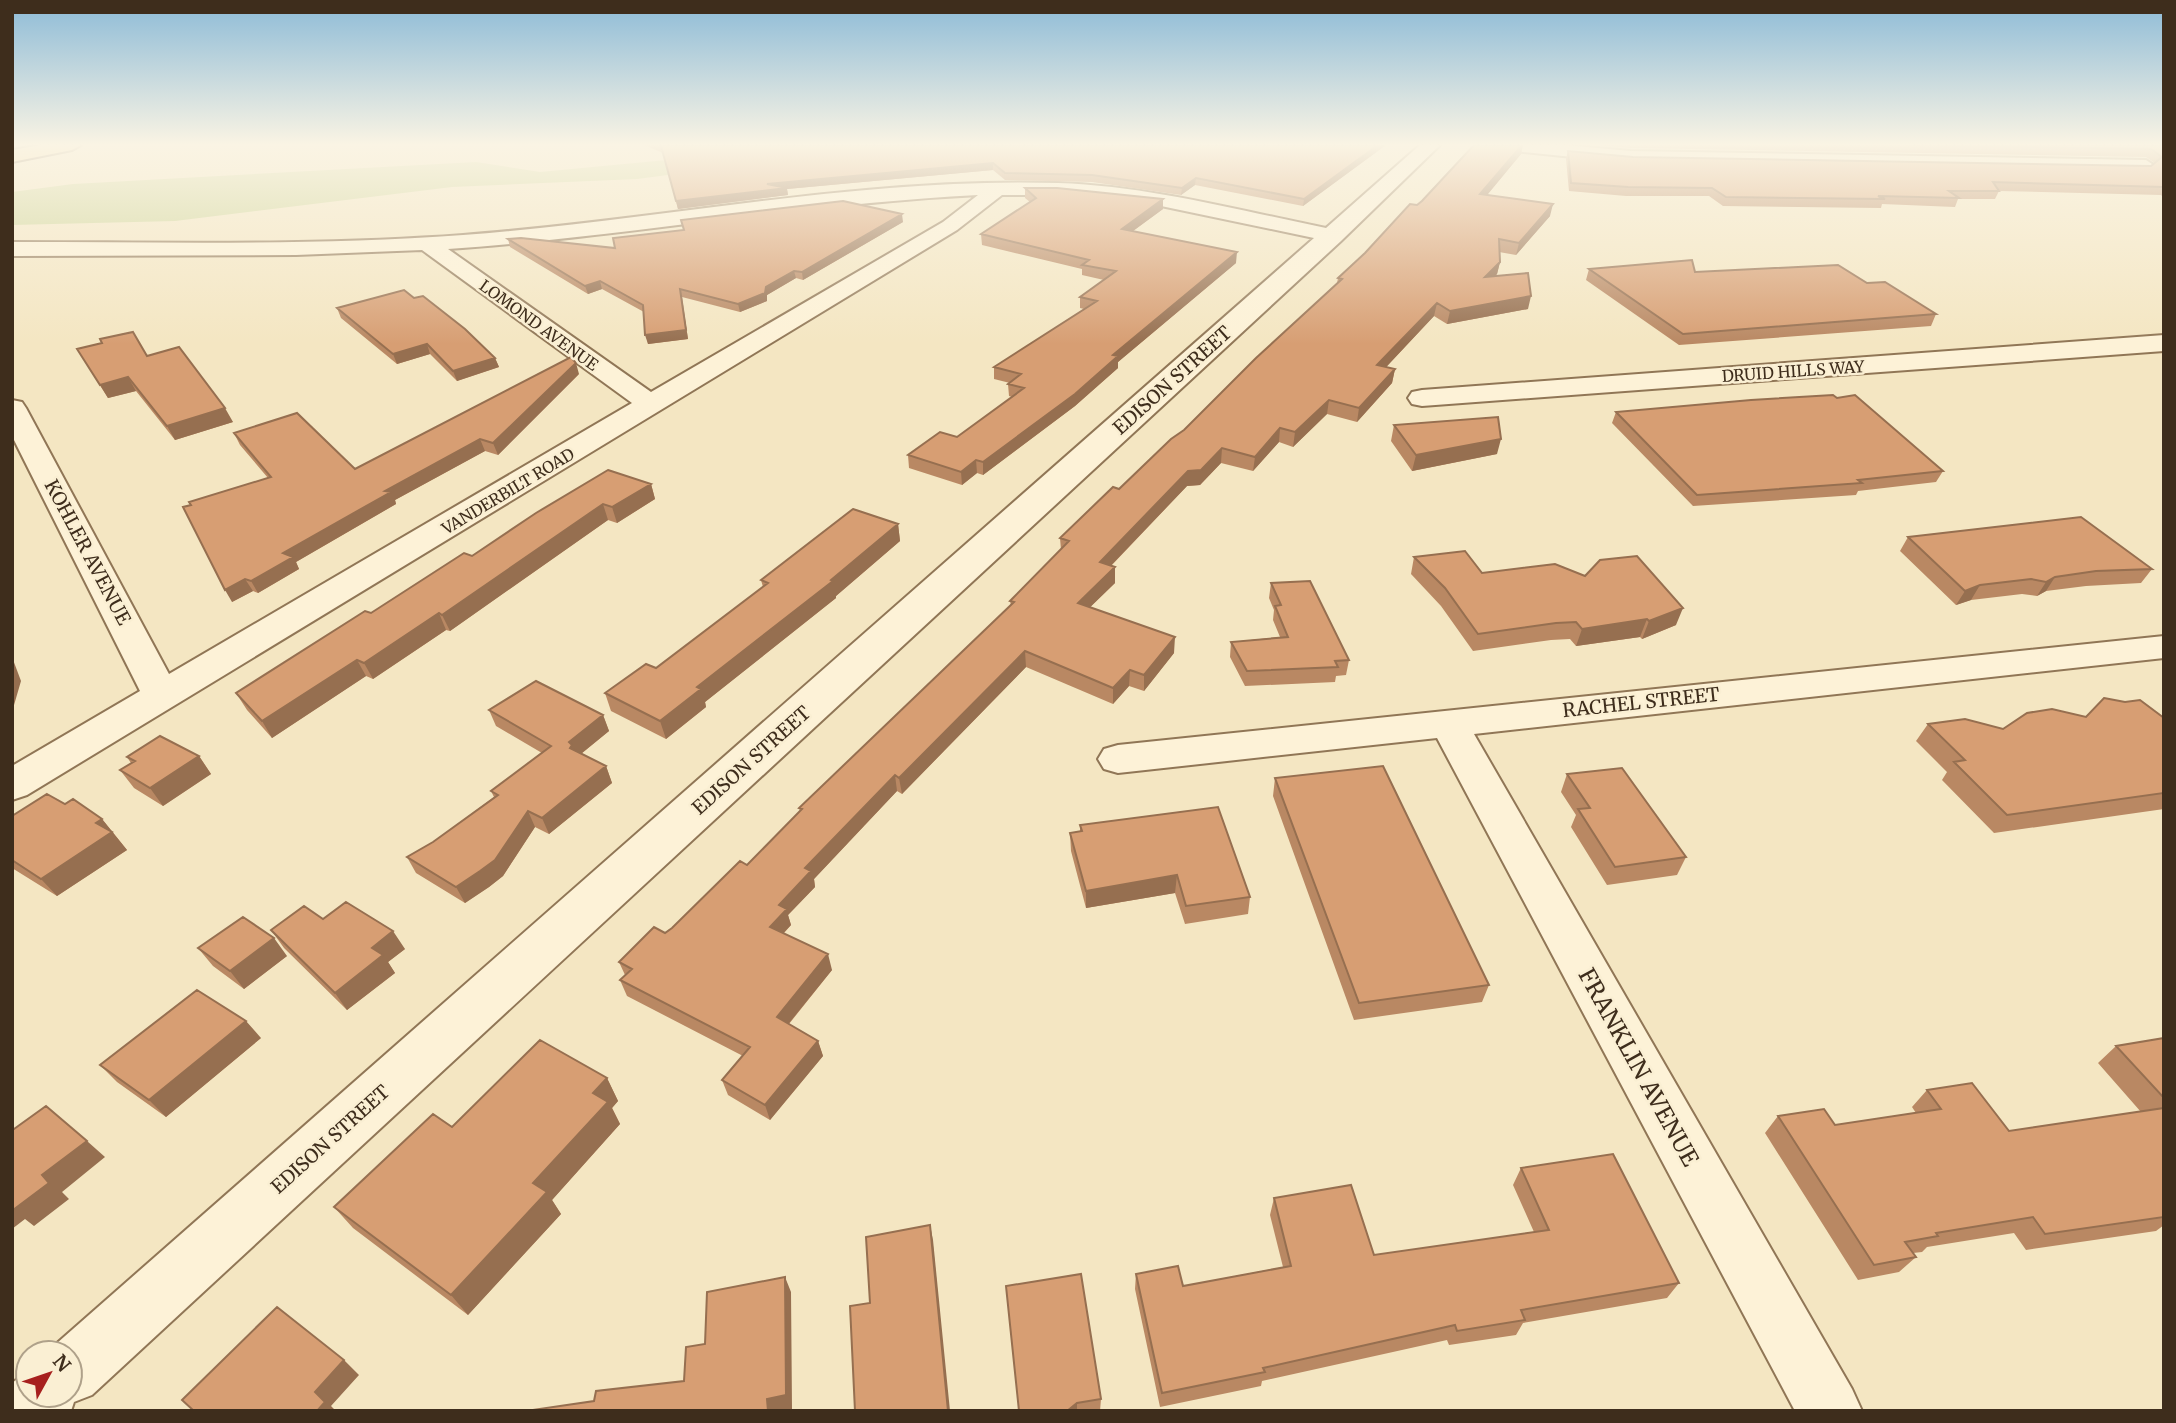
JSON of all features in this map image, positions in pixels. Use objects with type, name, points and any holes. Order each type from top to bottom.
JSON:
[{"type":"street","points":[[12,249],[427,244],[536,235],[744,211]]},
{"type":"street","name":"VANDERBILT ROAD","points":[[12,785],[652,405],[971,211]]},
{"type":"street","points":[[1209,211],[1333,236]]},
{"type":"street","name":"EDISON STREET","points":[[84,1360],[1360,211]]},
{"type":"street","name":"LOMOND AVENUE","points":[[427,244],[652,405]]},
{"type":"street","name":"DRUID HILLS WAY","points":[[1422,398],[2164,343]]},
{"type":"street","name":"KOHLER AVENUE","points":[[12,408],[162,696]]},
{"type":"street","name":"RACHEL STREET","points":[[1118,759],[2164,647]]},
{"type":"street","name":"FRANKLIN AVENUE","points":[[1448,722],[1830,1411]]},
{"type":"green space","points":[[12,211],[253,211],[175,221],[12,225]]},
{"type":"building","points":[[754,211],[890,211],[902,214],[802,272],[794,271],[766,287],[765,293],[738,304],[680,289],[686,330],[645,335],[643,305],[600,281],[585,286],[508,239],[615,248],[613,238],[684,230],[681,220]]},
{"type":"building","points":[[1016,211],[1146,211],[1122,229],[1237,252],[1113,355],[1118,356],[1075,394],[983,462],[976,460],[961,472],[908,455],[940,432],[957,437],[1024,388],[1008,384],[1021,374],[994,367],[1097,301],[1080,297],[1116,271],[1082,265],[1089,260],[981,234]]},
{"type":"building","points":[[1403,211],[1547,211],[1519,243],[1499,239],[1500,262],[1485,277],[1528,273],[1531,296],[1450,311],[1437,303],[1377,365],[1395,369],[1359,408],[1329,400],[1295,432],[1280,428],[1255,457],[1222,448],[1201,470],[1188,471],[1100,562],[1115,567],[1078,603],[1175,637],[1144,675],[1130,670],[1113,688],[1025,651],[899,778],[895,775],[805,868],[811,871],[779,905],[787,909],[770,927],[828,954],[777,1017],[818,1041],[765,1105],[722,1080],[750,1047],[620,980],[632,969],[619,962],[654,927],[665,933],[672,928],[740,861],[747,865],[802,809],[799,808],[1014,602],[1010,601],[1069,541],[1060,538],[1113,487],[1119,489],[1184,430],[1256,358],[1342,279],[1338,278]]},
{"type":"building","points":[[1692,260],[1695,272],[1838,265],[1867,283],[1885,282],[1936,314],[1683,334],[1589,269]]},
{"type":"building","points":[[404,290],[414,298],[423,296],[465,329],[495,358],[453,371],[427,344],[393,354],[337,308]]},
{"type":"building","points":[[133,332],[147,356],[179,347],[225,408],[167,426],[128,377],[100,385],[77,349],[102,343],[100,339]]},
{"type":"building","points":[[571,357],[576,363],[493,443],[480,439],[385,491],[391,492],[283,553],[293,557],[251,581],[245,579],[225,590],[183,507],[191,505],[189,502],[271,477],[234,433],[297,413],[355,469]]},
{"type":"building","points":[[1833,395],[1837,398],[1855,395],[1943,471],[1858,480],[1862,483],[1697,495],[1616,412],[1751,400]]},
{"type":"building","points":[[1498,417],[1501,439],[1416,455],[1394,425]]},
{"type":"building","points":[[608,470],[651,484],[612,507],[603,504],[442,615],[439,613],[364,663],[357,660],[262,721],[236,693],[365,611],[371,613],[464,553],[472,556],[536,513]]},
{"type":"building","points":[[853,509],[898,524],[831,580],[833,581],[697,687],[701,689],[660,721],[605,693],[646,664],[656,668],[768,583],[761,580]]},
{"type":"building","points":[[2081,517],[2152,569],[2096,571],[2055,577],[2046,582],[2031,579],[1980,585],[1965,591],[1908,537]]},
{"type":"building","points":[[1465,551],[1482,573],[1555,564],[1585,576],[1600,560],[1637,556],[1683,608],[1649,621],[1647,619],[1582,629],[1576,622],[1556,623],[1478,634],[1445,588],[1414,557]]},
{"type":"building","points":[[1310,581],[1349,660],[1335,661],[1338,667],[1247,671],[1231,642],[1288,637],[1275,606],[1281,605],[1271,583]]},
{"type":"building","points":[[536,681],[603,715],[569,742],[572,745],[570,748],[606,766],[542,818],[528,811],[495,860],[456,887],[407,857],[433,842],[498,795],[491,791],[551,746],[489,710]]},
{"type":"building","points":[[2104,698],[2125,702],[2140,700],[2164,718],[2164,793],[2007,815],[1954,762],[1965,760],[1928,724],[1965,719],[2003,729],[2027,713],[2052,709],[2086,717]]},
{"type":"building","points":[[160,736],[199,756],[150,788],[120,770],[135,761],[127,757]]},
{"type":"building","points":[[1383,766],[1489,985],[1359,1003],[1275,778]]},
{"type":"building","points":[[1622,768],[1686,857],[1615,867],[1578,809],[1590,808],[1567,774]]},
{"type":"building","points":[[47,794],[65,804],[73,799],[102,819],[96,823],[112,832],[41,879],[12,860],[12,816]]},
{"type":"building","points":[[1218,807],[1250,897],[1186,906],[1177,875],[1086,891],[1070,833],[1082,831],[1080,825]]},
{"type":"building","points":[[346,902],[393,931],[372,948],[383,955],[335,993],[271,930],[304,906],[323,919]]},
{"type":"building","points":[[243,917],[274,938],[230,971],[198,948]]},
{"type":"building","points":[[197,990],[246,1021],[149,1100],[100,1065]]},
{"type":"building","points":[[2164,1038],[2164,1098],[2116,1046]]},
{"type":"building","points":[[540,1040],[607,1078],[593,1093],[608,1102],[533,1183],[547,1192],[451,1295],[334,1207],[433,1114],[452,1127]]},
{"type":"building","points":[[1972,1083],[2009,1131],[2164,1108],[2164,1217],[2045,1234],[2033,1217],[1936,1233],[1938,1236],[1905,1242],[1916,1257],[1874,1265],[1778,1116],[1824,1109],[1835,1125],[1941,1109],[1927,1090]]},
{"type":"building","points":[[46,1106],[87,1141],[42,1175],[49,1183],[13,1210],[12,1127],[14,1129]]},
{"type":"building","points":[[1613,1154],[1679,1283],[1521,1310],[1525,1320],[1457,1331],[1455,1325],[1263,1368],[1265,1372],[1162,1393],[1136,1274],[1178,1266],[1183,1286],[1291,1266],[1274,1198],[1351,1185],[1374,1255],[1549,1230],[1521,1168]]},
{"type":"building","points":[[930,1225],[948,1411],[855,1411],[850,1306],[870,1303],[866,1237]]},
{"type":"building","points":[[1081,1274],[1101,1399],[1077,1403],[1067,1411],[1019,1411],[1006,1286]]},
{"type":"building","points":[[785,1277],[786,1395],[767,1399],[768,1411],[532,1411],[594,1401],[596,1391],[684,1381],[686,1347],[705,1344],[707,1292]]},
{"type":"building","points":[[277,1307],[344,1360],[315,1392],[325,1402],[317,1411],[194,1411],[182,1400]]}]
